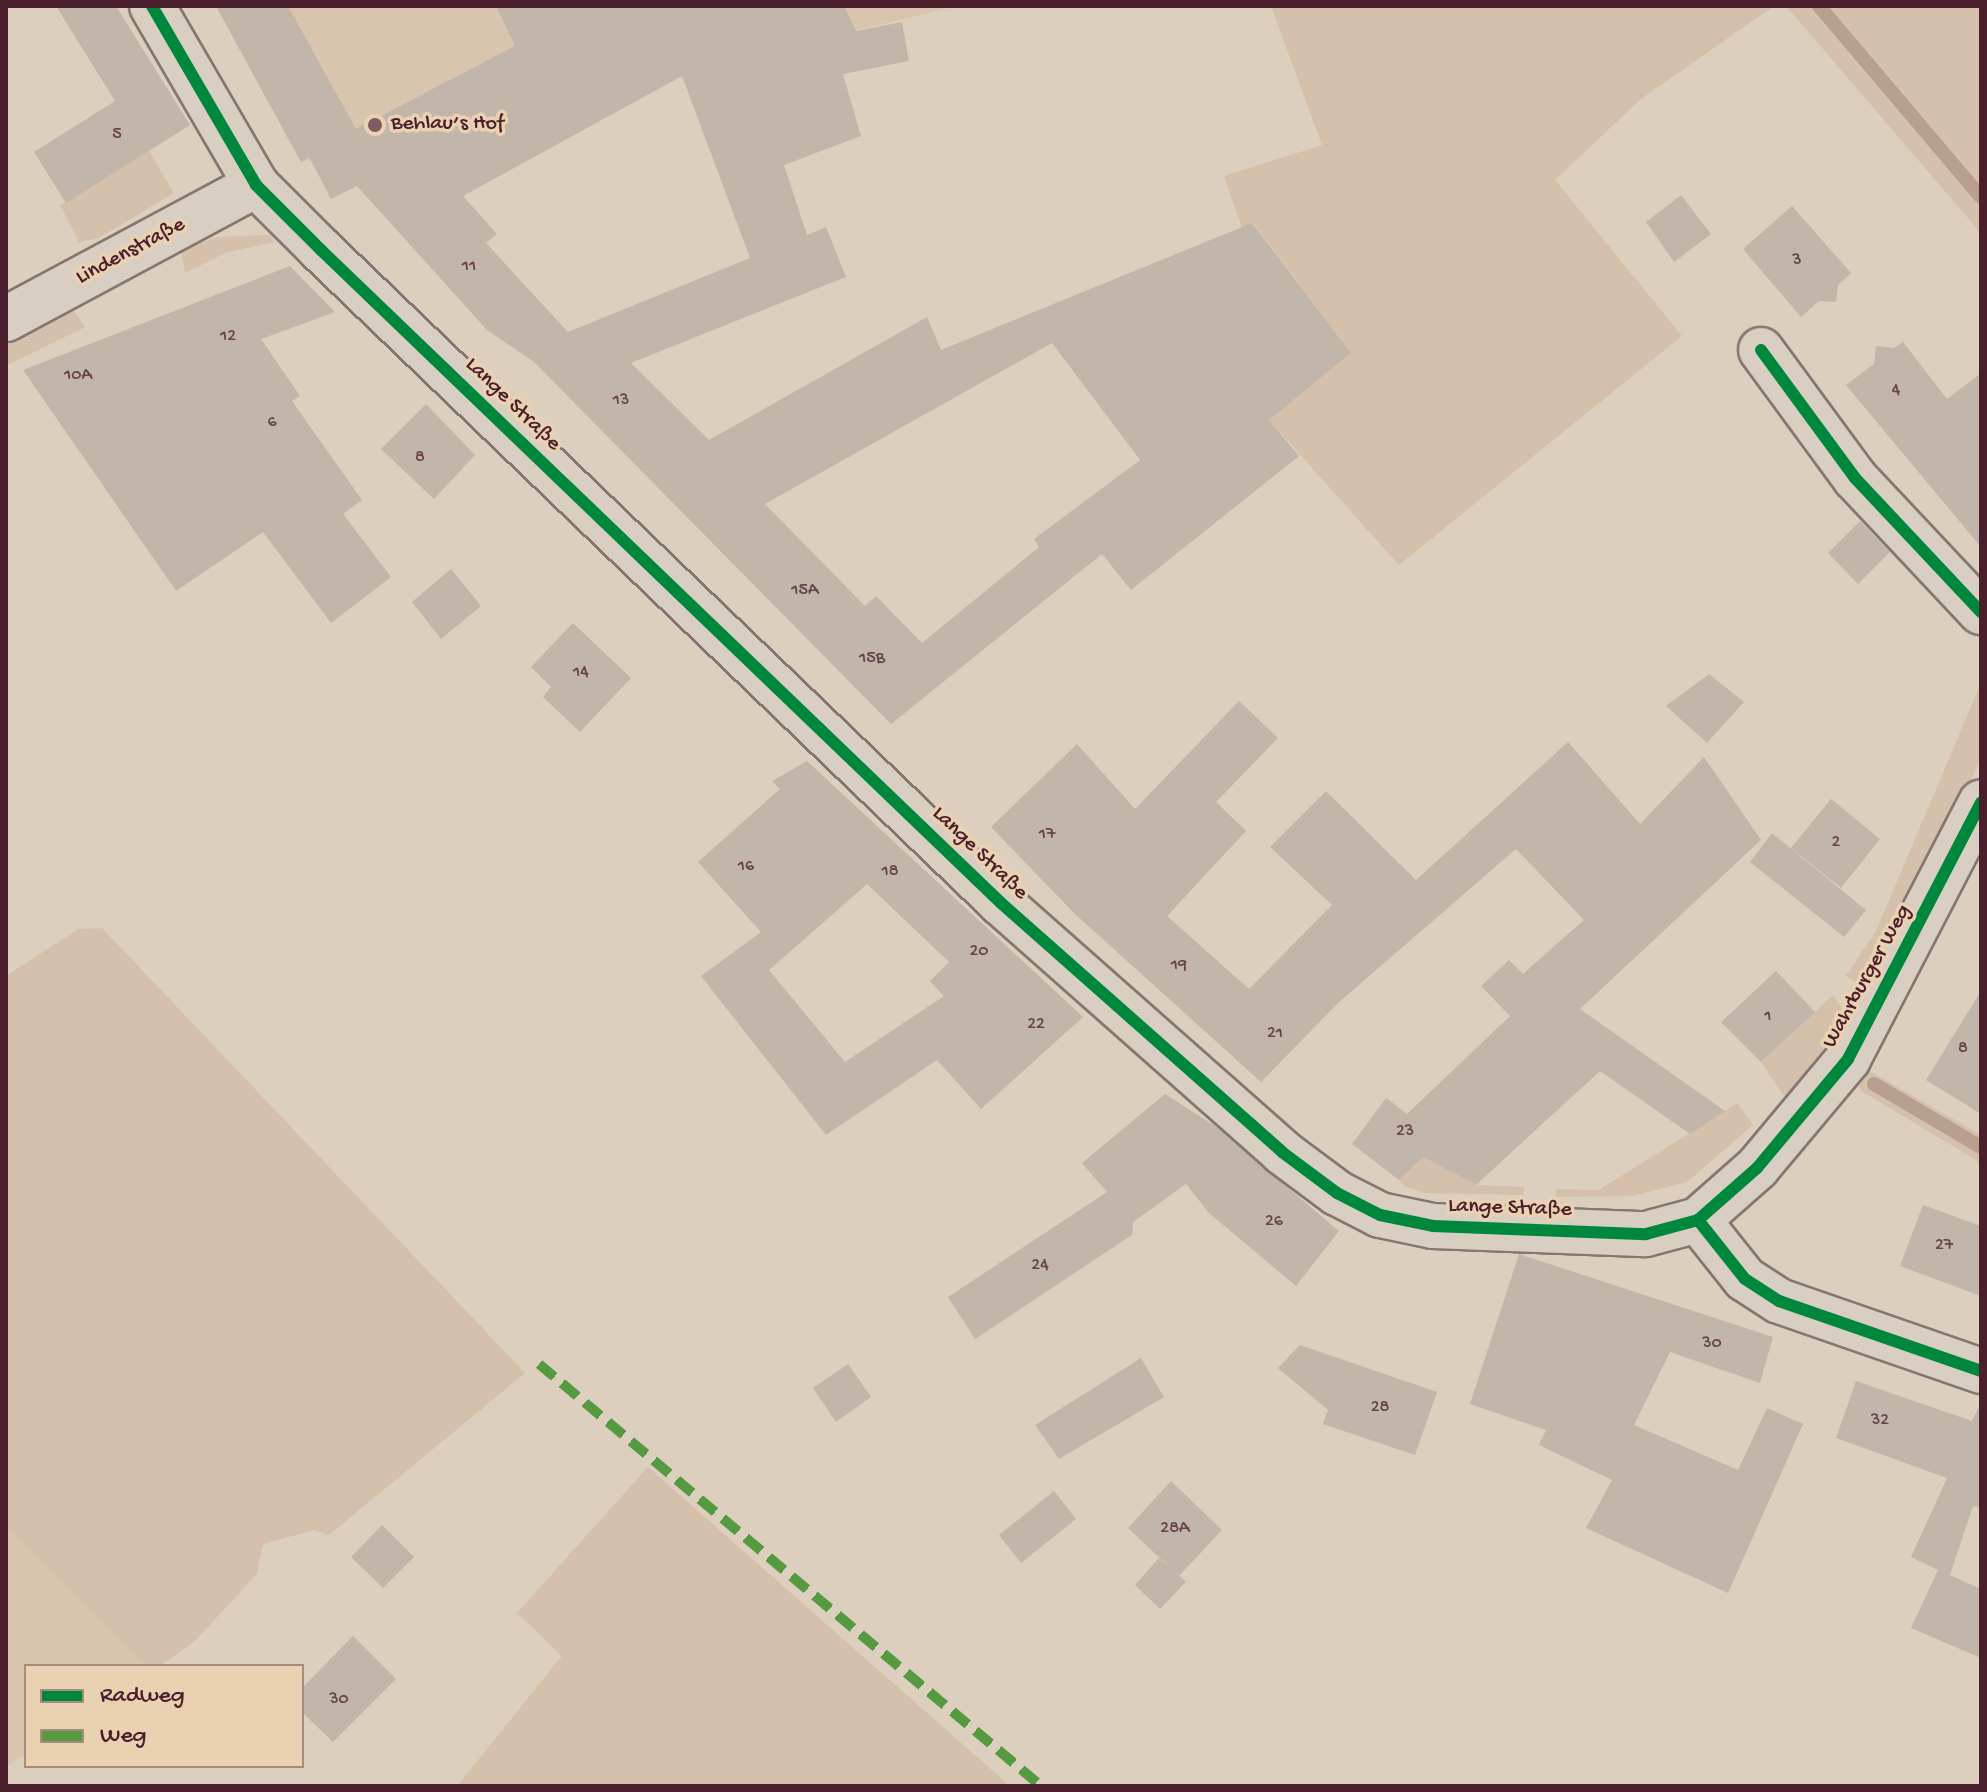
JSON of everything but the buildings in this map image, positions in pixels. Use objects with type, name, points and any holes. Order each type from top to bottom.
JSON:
[{"type":"street","name":"Lange Straße","points":[[152,6],[256,185],[1001,903],[1282,1152],[1337,1193],[1380,1215],[1433,1226],[1646,1234],[1698,1220]]},
{"type":"street","name":"Lindenstraße","points":[[6,319],[256,185]]},
{"type":"street","points":[[1761,350],[1855,478],[1981,612]]},
{"type":"street","name":"Wahrburger Weg","points":[[1698,1220],[1757,1168],[1848,1059],[1981,802]]},
{"type":"street","points":[[1698,1220],[1745,1279],[1779,1301],[1981,1371]]},
{"type":"shaded area","name":"Behlau’s Hof","points":[[216,6],[958,6],[301,162]]},
{"type":"shaded area","points":[[1271,6],[1774,6],[1641,99],[1555,180],[1682,336],[1399,565],[1269,420],[1351,353],[1253,223],[1242,228],[1224,176],[1322,145]]},
{"type":"shaded area","points":[[1786,6],[1981,6],[1981,234],[1967,217]]},
{"type":"shaded area","points":[[149,151],[174,193],[99,238],[79,242],[60,205]]},
{"type":"shaded area","points":[[270,235],[274,242],[225,253],[185,273],[181,250],[217,237]]},
{"type":"shaded area","points":[[72,308],[85,327],[6,366],[6,343]]},
{"type":"shaded area","points":[[1981,683],[1981,758],[1873,995],[1846,976],[1876,931]]},
{"type":"shaded area","points":[[102,928],[525,1373],[329,1535],[314,1530],[263,1544],[257,1574],[194,1642],[163,1664],[142,1664],[6,1526],[6,976],[78,929]]},
{"type":"shaded area","points":[[1833,995],[1852,1024],[1791,1107],[1761,1062]]},
{"type":"shaded area","points":[[1868,1070],[1981,1135],[1981,1163],[1863,1092],[1857,1084]]},
{"type":"shaded area","points":[[1737,1103],[1753,1125],[1687,1182],[1632,1196],[1556,1197],[1556,1189],[1599,1190]]},
{"type":"shaded area","points":[[1423,1157],[1476,1185],[1524,1187],[1523,1195],[1425,1193],[1404,1186],[1399,1180]]},
{"type":"shaded area","points":[[648,1467],[1010,1786],[457,1786],[562,1656],[517,1613]]},
{"type":"shaded area","points":[[6,1526],[142,1664],[24,1664],[24,1755],[6,1767]]},
{"type":"waterway","points":[[1819,6],[1981,197]]},
{"type":"waterway","points":[[1874,1084],[1981,1147]]},
{"type":"marked path","points":[[539,1364],[1041,1786]]},
{"type":"cycle path","points":[[152,6],[256,185],[321,250],[1001,903],[1282,1152],[1337,1193],[1380,1215],[1433,1226],[1646,1234],[1698,1220],[1757,1168],[1848,1059],[1981,802]]},
{"type":"cycle path","points":[[1761,350],[1855,478],[1981,612]]},
{"type":"cycle path","points":[[1698,1220],[1745,1279],[1779,1301],[1981,1371]]},
{"type":"place","name":"Behlau’s Hof","points":[[375,125]]}]
